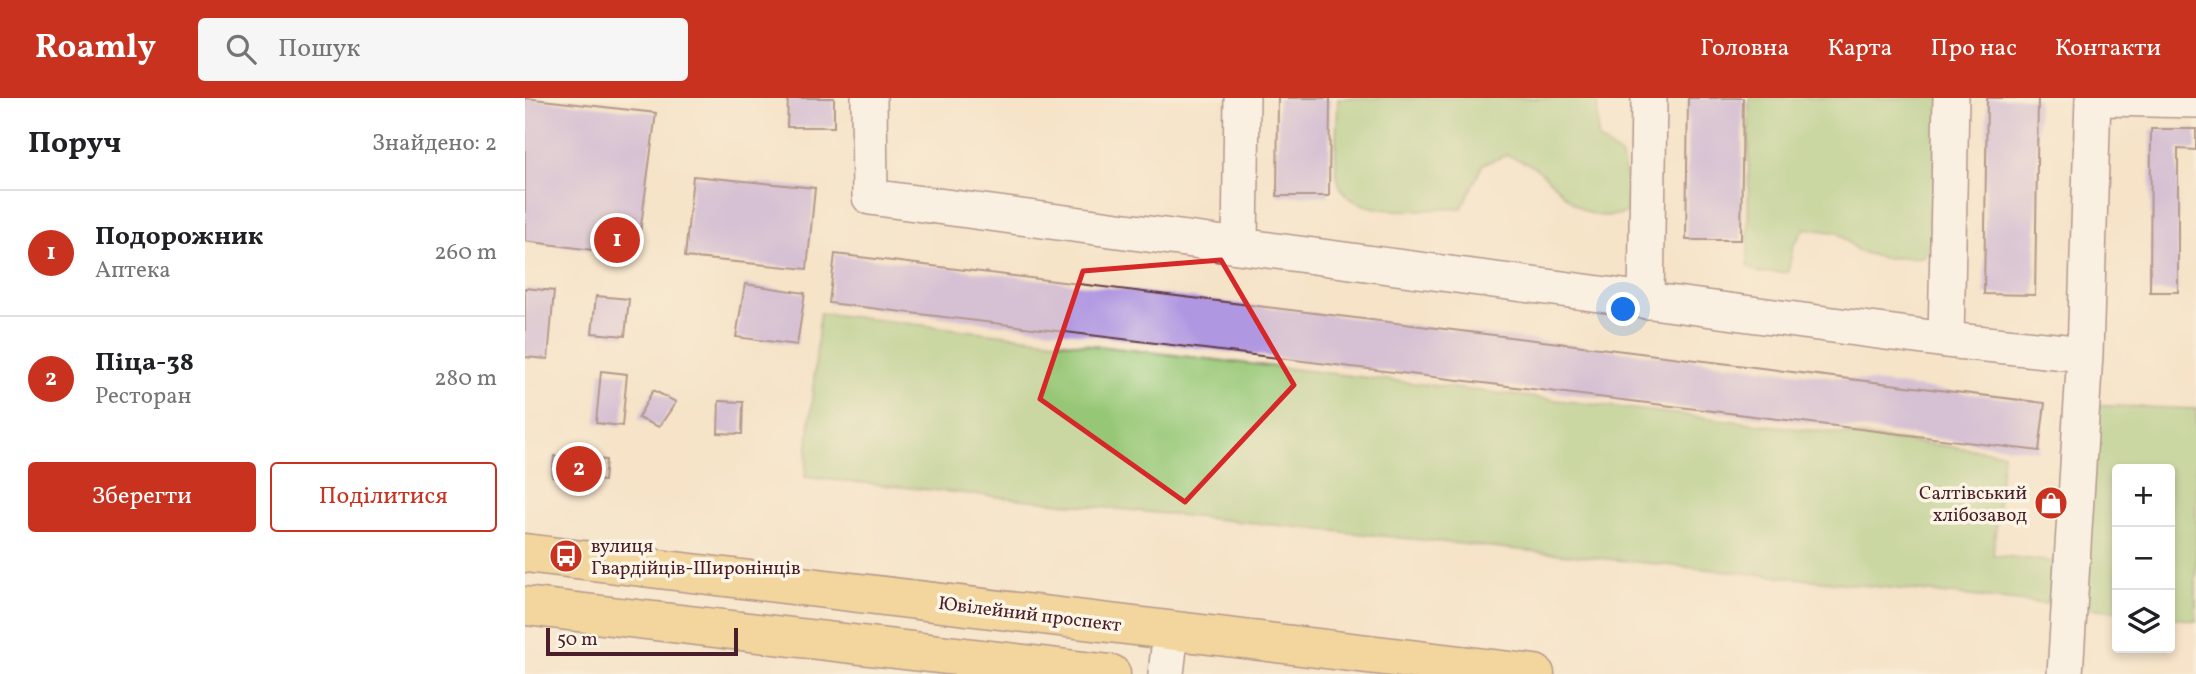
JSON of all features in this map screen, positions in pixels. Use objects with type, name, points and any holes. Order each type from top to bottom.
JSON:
[{"type":"main road","name":"Ювілейний проспект","points":[[525,552],[1535,674]]},
{"type":"main road","points":[[525,606],[1111,674]]},
{"type":"lane","points":[[869,98],[870,197],[1946,340],[2085,354]]},
{"type":"lane","points":[[1240,245],[1242,98]]},
{"type":"lane","points":[[1646,301],[1649,98]]},
{"type":"lane","points":[[1946,340],[1951,98]]},
{"type":"lane","points":[[2066,674],[2085,354],[2093,98]]},
{"type":"lane","points":[[2106,98],[2196,100]]},
{"type":"lane","points":[[1166,674],[1171,630]]},
{"type":"highlighted area","points":[[1221,260],[1294,385],[1185,502],[1040,399],[1083,271]]},
{"type":"green space","points":[[1338,98],[1597,98],[1598,140],[1621,155],[1629,188],[1627,212],[1612,216],[1587,212],[1537,169],[1507,155],[1483,164],[1462,208],[1392,210],[1357,202],[1344,193],[1338,180]]},
{"type":"green space","points":[[1749,98],[1945,98],[1939,228],[1923,257],[1882,258],[1858,251],[1838,233],[1805,228],[1793,246],[1788,272],[1760,273],[1748,266]]},
{"type":"green space","points":[[820,313],[2003,453],[1993,555],[2073,564],[2082,405],[2196,409],[2196,621],[2175,618],[2175,464],[2112,464],[2112,610],[805,477]]},
{"type":"building","points":[[525,98],[656,113],[637,256],[525,241]]},
{"type":"building","points":[[788,98],[834,98],[834,127],[787,127]]},
{"type":"building","points":[[1278,98],[1330,98],[1329,196],[1277,196]]},
{"type":"building","points":[[1688,98],[1743,98],[1741,240],[1686,240]]},
{"type":"building","points":[[1987,98],[2038,98],[2035,295],[1984,294]]},
{"type":"building","points":[[2151,129],[2196,129],[2196,150],[2178,149],[2178,292],[2150,292]]},
{"type":"building","points":[[693,176],[815,188],[807,269],[685,257]]},
{"type":"building","points":[[835,254],[2045,403],[2039,451],[829,303]]},
{"type":"building","points":[[745,284],[805,293],[797,345],[736,337]]},
{"type":"building","points":[[525,288],[554,291],[548,359],[525,357]]},
{"type":"building","points":[[596,296],[629,299],[625,336],[592,333]]},
{"type":"building","points":[[601,371],[627,374],[622,426],[596,423]]},
{"type":"building","points":[[653,390],[676,402],[659,427],[638,418]]},
{"type":"building","points":[[719,401],[743,402],[742,434],[718,433]]},
{"type":"building","points":[[554,456],[606,460],[604,481],[552,477]]},
{"type":"place","name":"Подорожник","points":[[617,240]]},
{"type":"place","name":"Піца-38","points":[[579,469]]},
{"type":"place","name":"Салтівський хлібозавод","points":[[2051,503]]},
{"type":"place","name":"вулиця Гвардійців-Широнінців","points":[[566,556]]}]
